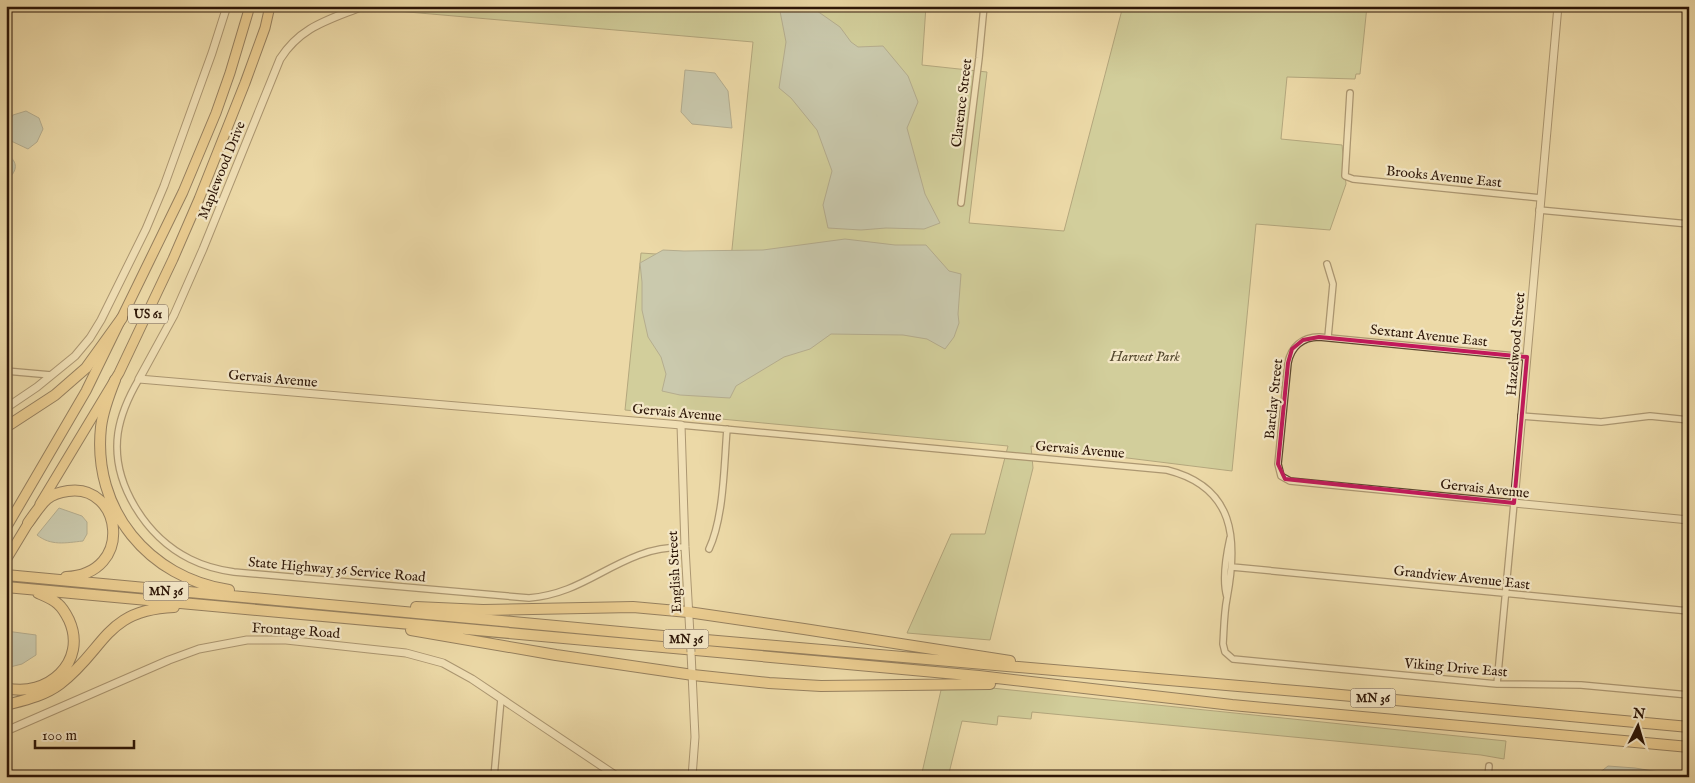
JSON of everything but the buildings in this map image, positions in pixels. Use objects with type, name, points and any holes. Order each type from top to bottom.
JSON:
[{"type":"highway","points":[[6,427],[37,408],[86,368],[122,318]]},
{"type":"highway","points":[[115,380],[104,413],[100,444],[101,460],[106,485],[114,506],[137,542],[160,563],[202,585],[299,603]]},
{"type":"highway","points":[[28,523],[47,499],[62,492],[76,490],[92,495],[104,506],[109,513],[114,529],[114,539],[108,555],[90,572],[75,576],[33,578]]},
{"type":"highway","name":"MN 36","points":[[6,575],[315,605],[1689,727]]},
{"type":"highway","name":"MN 36","points":[[6,586],[969,676],[1232,705],[1689,747]]},
{"type":"highway","points":[[6,688],[25,690],[44,685],[60,674],[72,652],[74,634],[64,610],[51,599],[27,589]]},
{"type":"highway","points":[[315,605],[483,610],[626,607],[688,612],[1024,663],[1057,671]]},
{"type":"highway","points":[[6,705],[37,696],[58,686],[76,669],[108,632],[133,615],[158,609],[224,607]]},
{"type":"highway","points":[[368,621],[449,638],[556,656],[693,675],[802,686],[986,683],[1096,689]]},
{"type":"main road","name":"US 61","points":[[6,528],[73,415],[169,223],[200,153],[230,73],[250,6]]},
{"type":"main road","name":"US 61","points":[[6,560],[115,380],[145,320],[200,198],[265,28],[270,6]]},
{"type":"street","points":[[6,408],[25,396],[75,356],[94,333],[127,268],[164,186],[227,6]]},
{"type":"street","name":"Maplewood Drive","points":[[139,379],[174,315],[280,58],[294,40],[312,27],[363,6]]},
{"type":"street","name":"Clarence Street","points":[[961,203],[984,6]]},
{"type":"street","name":"Hazelwood Street","points":[[1497,684],[1558,6]]},
{"type":"street","name":"Brooks Avenue East","points":[[1350,93],[1345,176],[1353,179],[1540,198]]},
{"type":"street","points":[[1539,210],[1689,224]]},
{"type":"street","points":[[1327,264],[1333,284],[1328,337]]},
{"type":"street","name":"Barclay Street","points":[[1281,476],[1278,464],[1289,356],[1292,349],[1303,340],[1314,337],[1328,337]]},
{"type":"street","name":"Sextant Avenue East","points":[[1328,337],[1526,357]]},
{"type":"street","points":[[6,371],[51,375]]},
{"type":"street","name":"Gervais Avenue","points":[[139,379],[727,429],[1167,470],[1188,476],[1199,482],[1216,498],[1228,522],[1230,537]]},
{"type":"street","name":"State Highway 36 Service Road","points":[[139,379],[126,403],[118,434],[118,457],[124,481],[135,505],[152,529],[178,553],[202,564],[234,572],[529,598],[544,597],[570,589],[641,554],[668,548],[684,547]]},
{"type":"street","points":[[1521,416],[1601,422],[1650,416],[1689,420]]},
{"type":"street","name":"English Street","points":[[681,425],[684,547],[693,675],[695,737],[692,777]]},
{"type":"street","points":[[709,549],[714,538],[721,502],[727,429]]},
{"type":"street","name":"Gervais Avenue","points":[[1281,476],[1290,481],[1689,520]]},
{"type":"street","points":[[1227,598],[1230,589],[1233,550],[1230,537]]},
{"type":"street","points":[[1227,598],[1224,589],[1227,549],[1230,537]]},
{"type":"street","name":"Grandview Avenue East","points":[[1232,567],[1689,611]]},
{"type":"street","name":"Viking Drive East","points":[[1227,598],[1223,644],[1225,652],[1233,659],[1497,684],[1590,686],[1689,695]]},
{"type":"street","name":"Frontage Road","points":[[6,732],[182,654],[212,645],[246,640],[286,640],[414,654],[443,663],[458,670],[618,777]]},
{"type":"street","points":[[494,777],[501,699]]},
{"type":"street","points":[[1488,777],[1489,766]]},
{"type":"street","points":[[1156,777],[1163,774],[1194,777]]},
{"type":"highlighted area","points":[[1319,337],[1527,357],[1514,503],[1285,479],[1278,464],[1288,363],[1292,349],[1303,340]]},
{"type":"green space","name":"Harvest Park","points":[[395,6],[926,6],[922,65],[987,72],[969,223],[1064,231],[1123,6],[1367,6],[1360,74],[1356,74],[1355,79],[1287,77],[1281,139],[1342,145],[1346,184],[1330,230],[1256,224],[1232,471],[1031,446],[1033,468],[990,640],[907,633],[951,534],[985,534],[1008,446],[625,410],[641,253],[731,259],[753,42],[385,10]]},
{"type":"green space","points":[[982,687],[1506,741],[1504,759],[1481,755],[1032,712],[1031,719],[998,716],[997,725],[962,721],[948,777],[921,777],[941,690]]},
{"type":"water","points":[[779,6],[810,6],[840,27],[851,42],[858,47],[883,46],[908,76],[918,102],[907,128],[925,194],[940,223],[924,229],[886,228],[861,230],[828,228],[823,205],[832,171],[817,130],[791,98],[779,88],[786,42]]},
{"type":"water","points":[[685,70],[715,73],[728,91],[732,128],[692,124],[681,112]]},
{"type":"water","points":[[26,111],[39,118],[43,129],[37,142],[28,149],[9,140],[7,133],[8,124],[13,115]]},
{"type":"water","points":[[6,154],[15,163],[13,173],[7,177]]},
{"type":"water","points":[[845,239],[895,245],[926,245],[949,271],[961,274],[959,323],[954,337],[945,349],[927,339],[903,335],[831,334],[810,349],[784,357],[736,386],[730,398],[680,395],[662,391],[666,374],[661,357],[648,337],[642,310],[640,263],[663,250],[763,250]]},
{"type":"water","points":[[59,508],[82,516],[87,522],[87,534],[83,541],[53,542],[37,535]]},
{"type":"water","points":[[6,631],[36,635],[36,655],[22,664],[6,668]]},
{"type":"water","points":[[1608,766],[1635,768],[1689,777],[1594,777]]}]
